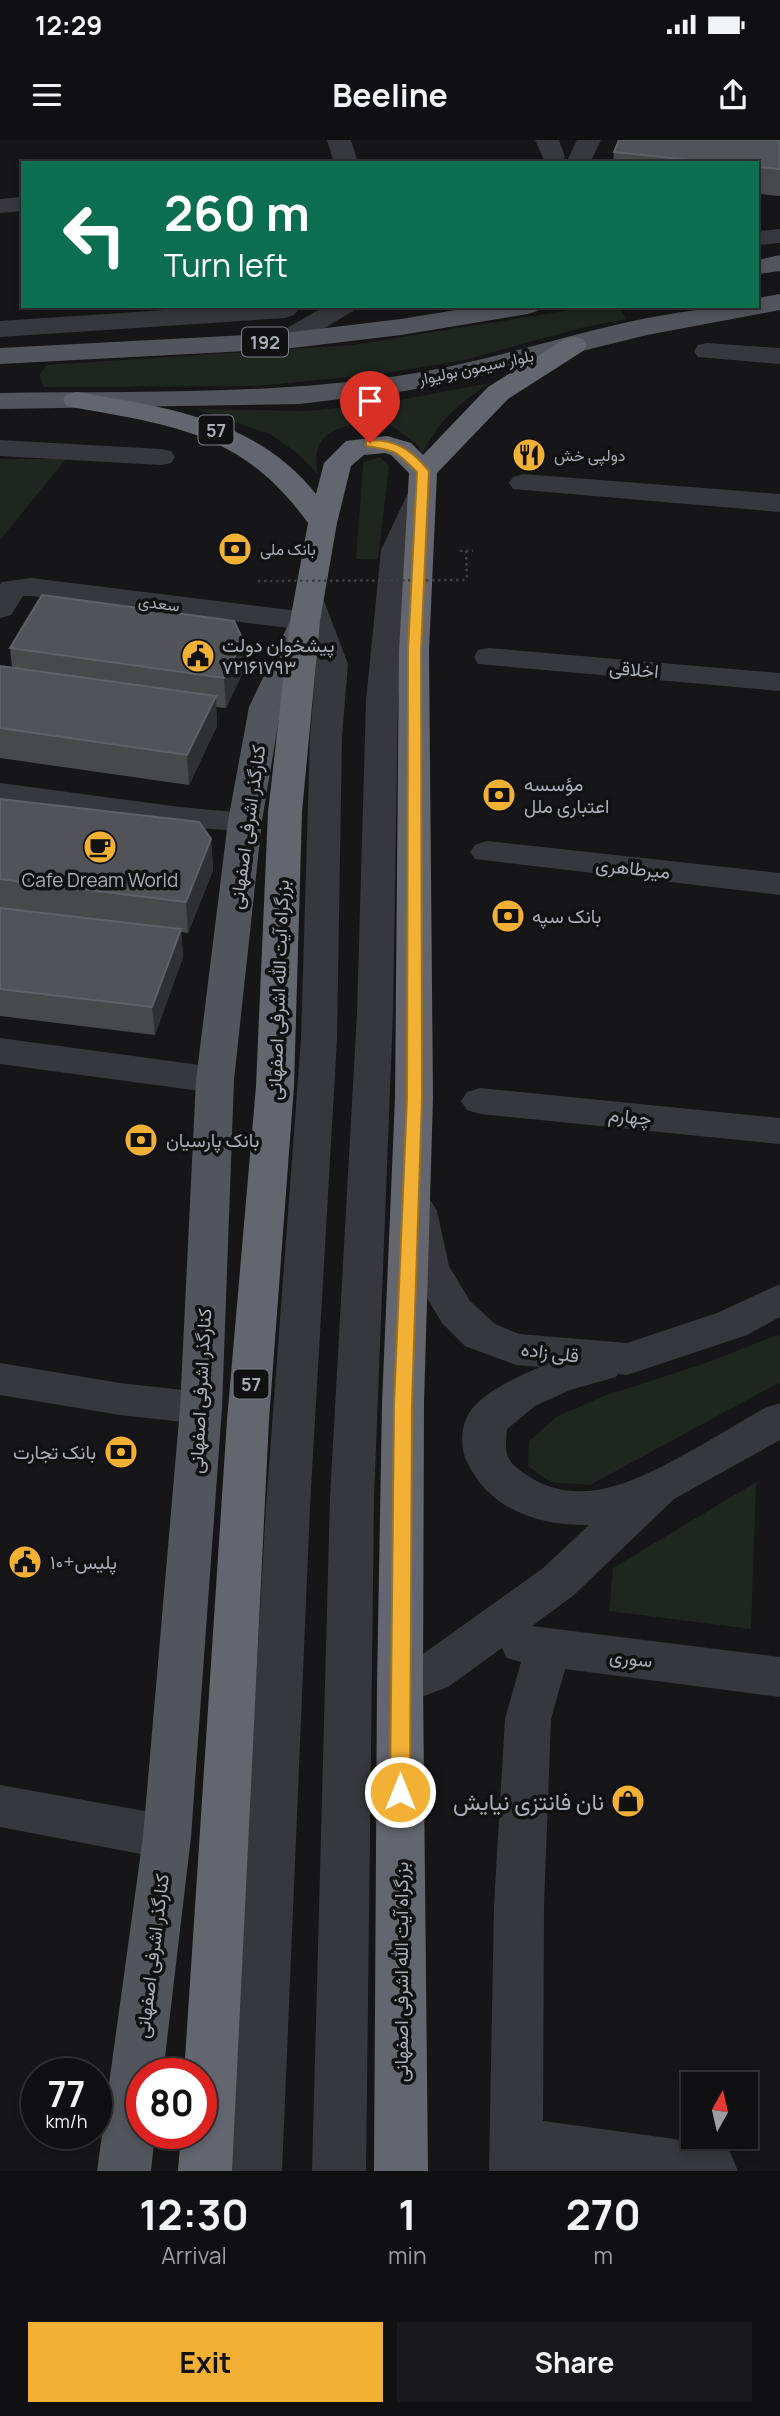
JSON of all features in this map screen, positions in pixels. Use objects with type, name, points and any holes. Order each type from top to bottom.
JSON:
[{"type":"highway","points":[[422,483],[498,393],[574,345]]},
{"type":"highway","name":"57","points":[[77,400],[198,423],[226,434],[289,481],[323,523]]},
{"type":"highway","name":"بزرگراه آیت الله اشرفی اصفهانی","points":[[205,2171],[248,1420],[275,1086],[285,811],[308,610],[323,523],[338,463],[356,447],[387,444],[401,449],[422,483],[414,651],[414,1098],[403,1404],[400,1685],[401,2171]]},
{"type":"main road","points":[[759,267],[780,263]]},
{"type":"main road","name":"بلوار سیمون بولیوار","points":[[759,306],[780,302]]},
{"type":"main road","name":"192","points":[[0,356],[284,341],[401,327],[516,308]]},
{"type":"main road","name":"بلوار سیمون بولیوار","points":[[0,401],[300,397],[428,378],[647,327],[748,308]]},
{"type":"main road","name":"کنارگذر اشرفی اصفهانی","points":[[124,2171],[167,1837],[201,1408],[215,1080],[245,821],[265,707],[308,610]]},
{"type":"street","points":[[339,140],[344,161]]},
{"type":"street","points":[[579,161],[589,140]]},
{"type":"street","points":[[0,206],[21,204]]},
{"type":"street","points":[[759,238],[780,236]]},
{"type":"street","points":[[284,341],[341,308]]},
{"type":"street","points":[[0,329],[285,310]]},
{"type":"street","points":[[706,351],[780,356]]},
{"type":"street","points":[[0,449],[161,457]]},
{"type":"street","points":[[339,2171],[352,1498],[375,1013],[382,701],[396,550],[422,483]]},
{"type":"street","points":[[523,484],[780,503]]},
{"type":"street","name":"سعدی","points":[[7,599],[31,587],[308,610]]},
{"type":"street","points":[[255,2171],[288,1506],[318,1040],[326,736],[332,664],[308,610]]},
{"type":"street","name":"اخلاقی","points":[[489,657],[780,682]]},
{"type":"street","points":[[0,793],[180,817],[245,821]]},
{"type":"street","name":"میرطاهری","points":[[486,852],[780,884]]},
{"type":"street","points":[[0,1051],[215,1080]]},
{"type":"street","name":"چهارم","points":[[480,1101],[780,1131]]},
{"type":"street","name":"قلی زاده","points":[[411,1185],[429,1268],[456,1312],[480,1335],[516,1349],[627,1359],[732,1324],[780,1299]]},
{"type":"street","points":[[627,1359],[560,1376],[520,1394],[486,1422],[483,1451],[493,1471],[512,1488],[534,1501],[562,1507],[604,1507],[659,1487],[780,1420]]},
{"type":"street","points":[[0,1379],[120,1399],[201,1408]]},
{"type":"street","points":[[400,1685],[432,1674],[558,1582],[659,1487]]},
{"type":"street","name":"سوری","points":[[482,1639],[780,1677]]},
{"type":"street","points":[[548,1647],[528,1719],[519,1905],[517,2157],[711,2171]]},
{"type":"street","points":[[0,1806],[167,1837]]},
{"type":"path","points":[[258,580],[467,580],[466,551]]},
{"type":"shaded area","points":[[583,308],[619,308],[626,319],[581,328],[461,361],[378,374],[258,386],[44,387],[39,375],[47,365],[352,345]]},
{"type":"shaded area","points":[[490,383],[449,415],[434,433],[421,458],[419,446],[388,423],[347,426],[326,436],[319,445],[316,458],[318,474],[297,453],[270,434],[197,409],[306,411],[384,403]]},
{"type":"shaded area","points":[[380,457],[389,466],[378,559],[356,559],[364,462]]},
{"type":"shaded area","points":[[0,459],[66,459],[0,540]]},
{"type":"shaded area","points":[[780,1334],[780,1382],[590,1485],[550,1482],[528,1466],[529,1441],[558,1416],[604,1396],[703,1364]]},
{"type":"shaded area","points":[[756,1482],[751,1629],[609,1611],[613,1568]]},
{"type":"building","points":[[619,140],[780,140],[780,169],[759,167],[759,161],[700,161],[614,152]]},
{"type":"building","points":[[42,595],[234,621],[243,640],[224,678],[10,648]]},
{"type":"building","points":[[0,666],[216,696],[187,755],[0,728]]},
{"type":"building","points":[[0,799],[199,822],[211,839],[186,902],[0,879]]},
{"type":"building","points":[[0,908],[181,929],[152,1007],[0,989]]},
{"type":"place","name":"دولپی خش","points":[[529,455]]},
{"type":"place","name":"بانک ملی","points":[[235,549]]},
{"type":"place","name":"پیشخوان دولت ۷۲۱۶۱۷۹۳","points":[[198,656]]},
{"type":"place","name":"مؤسسه اعتباری ملل","points":[[499,795]]},
{"type":"place","name":"Cafe Dream World","points":[[100,847]]},
{"type":"place","name":"بانک سپه","points":[[508,916]]},
{"type":"place","name":"بانک پارسیان","points":[[141,1140]]},
{"type":"place","name":"بانک تجارت","points":[[121,1452]]},
{"type":"place","name":"پلیس+۱۰","points":[[25,1562]]},
{"type":"place","name":"نان فانتزی نیایش","points":[[628,1801]]},
{"type":"route","points":[[370,443],[387,444],[401,449],[412,457],[423,471],[414,651],[414,1098],[403,1404],[400,1792]]}]
